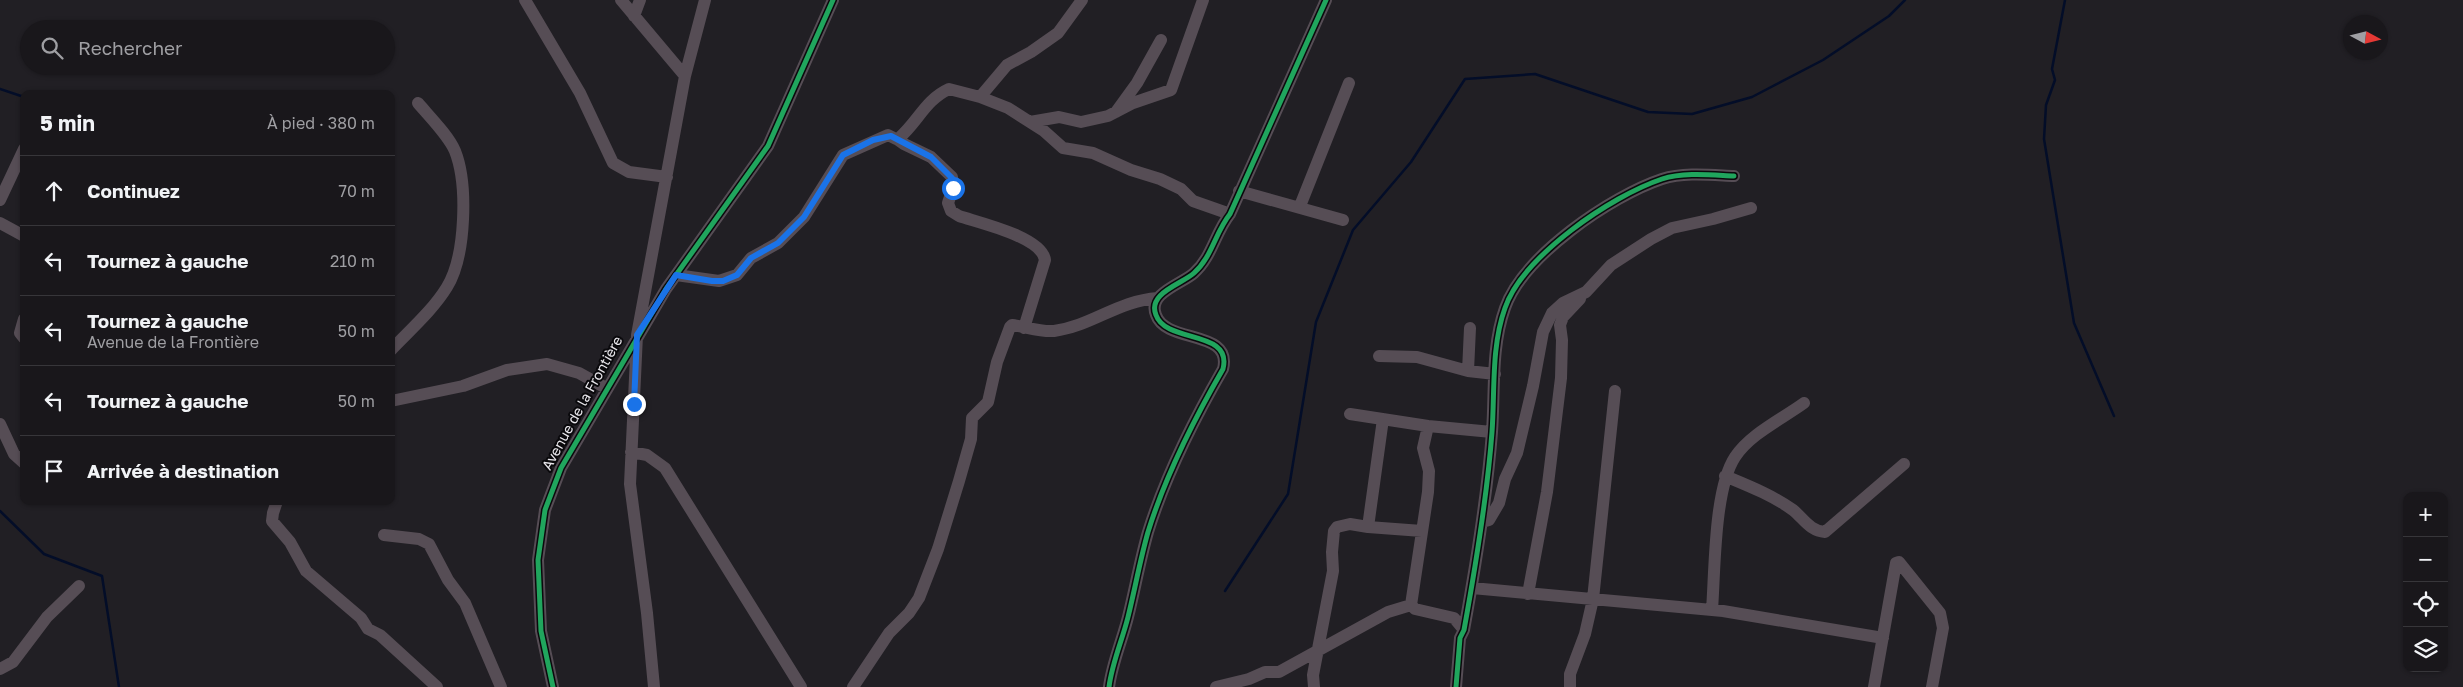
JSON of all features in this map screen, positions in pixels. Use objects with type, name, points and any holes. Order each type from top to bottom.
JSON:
[{"type":"street","points":[[525,0],[580,93],[613,163],[629,172],[666,177]]},
{"type":"street","points":[[621,0],[685,76]]},
{"type":"street","points":[[634,16],[640,0]]},
{"type":"street","points":[[654,687],[647,613],[632,510],[631,452],[637,335],[685,76],[705,0]]},
{"type":"street","name":"Avenue de la Frontière","points":[[552,687],[541,631],[538,599],[538,560],[545,510],[561,468],[637,335],[666,289],[768,146],[833,0]]},
{"type":"street","points":[[980,97],[1007,65],[1031,52],[1058,33],[1082,0]]},
{"type":"street","points":[[1030,122],[1059,117],[1081,122],[1116,113],[1133,103],[1171,90],[1202,0]]},
{"type":"street","points":[[853,687],[868,667],[878,648],[909,613],[919,598],[938,549],[959,481],[971,439],[973,415],[988,402],[997,362],[1010,327],[1012,325],[1054,331],[1072,327],[1136,300],[1158,298],[1198,268],[1209,255],[1220,229],[1230,214],[1326,0]]},
{"type":"street","points":[[1116,113],[1137,83],[1161,40]]},
{"type":"street","points":[[1300,206],[1349,83]]},
{"type":"street","points":[[897,139],[915,123],[924,107],[938,94],[949,89],[980,97],[1008,108],[1030,122],[1063,148],[1093,153],[1132,170],[1160,179],[1181,189],[1193,201],[1230,214]]},
{"type":"street","points":[[395,346],[423,317],[447,286],[456,265],[463,214],[463,184],[455,150],[418,102]]},
{"type":"street","points":[[676,275],[712,281],[723,281],[737,275],[751,258],[778,243],[804,217],[843,155],[888,136],[931,157],[952,178],[953,188],[948,203],[951,211],[959,216],[1031,241],[1044,256],[1045,260],[1024,328]]},
{"type":"street","points":[[0,200],[20,158]]},
{"type":"street","points":[[1456,687],[1460,638],[1464,630],[1472,588],[1482,522],[1492,432],[1498,333],[1505,307],[1514,288],[1524,273],[1550,248],[1608,205],[1629,193],[1663,178],[1678,176],[1734,176]]},
{"type":"street","points":[[1239,191],[1300,206],[1343,220]]},
{"type":"street","points":[[1528,594],[1547,492],[1561,378],[1562,340],[1560,326],[1563,317],[1611,265],[1651,238],[1672,228],[1713,220],[1751,208]]},
{"type":"street","points":[[0,223],[20,234]]},
{"type":"street","points":[[1482,522],[1489,520],[1499,503],[1505,479],[1517,453],[1534,386],[1543,332],[1552,313],[1564,303],[1586,292]]},
{"type":"street","points":[[1109,687],[1111,672],[1127,620],[1151,524],[1174,462],[1191,426],[1223,369],[1225,359],[1221,349],[1213,344],[1164,326],[1154,312],[1158,298]]},
{"type":"street","points":[[1468,370],[1470,328]]},
{"type":"street","points":[[1379,356],[1417,356],[1468,370],[1495,374]]},
{"type":"street","points":[[395,400],[463,386],[507,370],[547,364],[579,372],[606,388]]},
{"type":"street","points":[[1570,687],[1570,674],[1585,634],[1592,599],[1614,391]]},
{"type":"street","points":[[1712,610],[1721,499],[1725,476],[1736,456],[1752,441],[1804,404]]},
{"type":"street","points":[[1350,414],[1428,426],[1492,432]]},
{"type":"street","points":[[1368,526],[1383,419]]},
{"type":"street","points":[[0,424],[14,454],[20,460]]},
{"type":"street","points":[[1411,605],[1428,492],[1428,471],[1423,448],[1428,426]]},
{"type":"street","points":[[631,452],[648,455],[664,468],[801,687]]},
{"type":"street","points":[[1725,476],[1770,495],[1794,511],[1814,529],[1825,532],[1904,464]]},
{"type":"street","points":[[276,505],[272,513],[272,521],[290,542],[306,571],[361,618],[368,629],[380,635],[437,687]]},
{"type":"street","points":[[1314,687],[1313,675],[1334,571],[1332,552],[1334,531],[1337,527],[1350,524],[1422,531]]},
{"type":"street","points":[[384,535],[419,539],[429,544],[448,580],[465,603],[501,687]]},
{"type":"street","points":[[1874,687],[1896,563],[1899,562],[1940,613],[1942,620],[1943,628],[1932,687]]},
{"type":"street","points":[[0,669],[13,662],[46,617],[80,586]]},
{"type":"street","points":[[1472,588],[1712,610],[1882,638]]},
{"type":"street","points":[[1216,687],[1249,679],[1265,672],[1279,672],[1388,612],[1411,605]]},
{"type":"street","points":[[1411,605],[1414,609],[1454,618],[1464,630]]},
{"type":"waterway","points":[[1225,591],[1288,494],[1316,322],[1353,230],[1411,162],[1465,79],[1535,74],[1648,112],[1692,114],[1752,97],[1823,60],[1889,16],[1905,0]]},
{"type":"waterway","points":[[2065,0],[2052,69],[2055,80],[2046,105],[2044,139],[2074,323],[2114,416]]},
{"type":"waterway","points":[[0,89],[20,96]]},
{"type":"waterway","points":[[0,511],[44,554],[102,576],[119,687]]},
{"type":"cycle path","points":[[553,687],[541,631],[538,560],[545,510],[561,468],[666,289],[768,146],[833,0]]},
{"type":"cycle path","points":[[1109,687],[1112,669],[1128,617],[1145,543],[1155,510],[1181,448],[1223,369],[1223,356],[1218,348],[1209,342],[1172,330],[1162,324],[1156,315],[1156,301],[1167,290],[1194,273],[1205,260],[1230,214],[1326,0]]},
{"type":"cycle path","points":[[1456,687],[1460,638],[1464,630],[1481,531],[1487,482],[1492,432],[1497,338],[1505,308],[1515,288],[1530,268],[1571,230],[1618,199],[1641,187],[1679,175],[1734,176]]},
{"type":"route","points":[[634,404],[637,335],[676,275],[723,281],[737,275],[751,258],[778,243],[804,217],[822,192],[835,166],[843,155],[873,140],[891,136],[931,157],[952,178],[953,188]]}]
